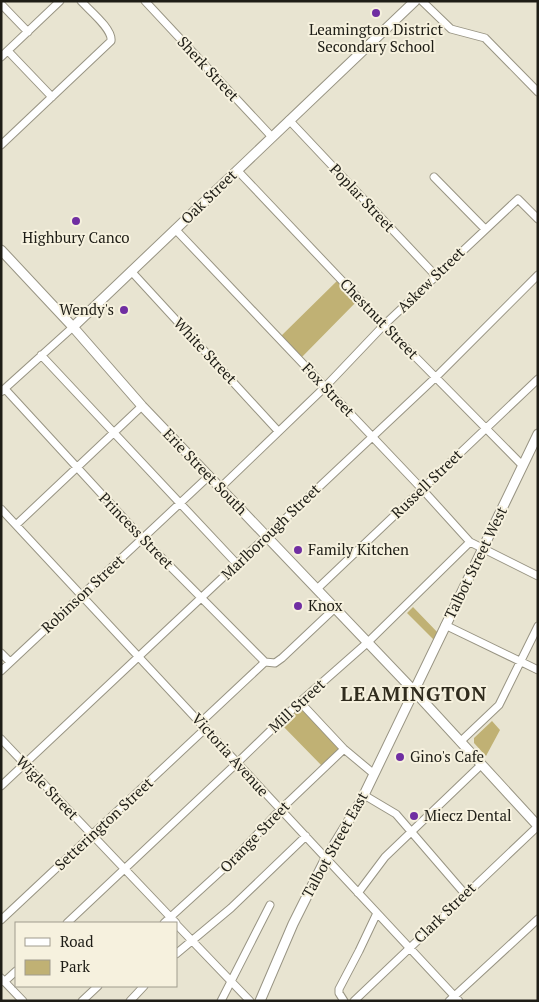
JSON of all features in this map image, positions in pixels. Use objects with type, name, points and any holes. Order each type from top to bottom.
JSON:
[{"type":"main road","name":"Oak Street","points":[[73,327],[415,1]]},
{"type":"main road","name":"Erie Street South","points":[[1,250],[73,327],[142,406],[414,691],[538,826]]},
{"type":"main road","name":"Talbot Street West","points":[[414,691],[538,434]]},
{"type":"main road","name":"Talbot Street East","points":[[260,1001],[293,924],[326,858],[364,795],[414,691]]},
{"type":"street","points":[[1,57],[60,1]]},
{"type":"street","points":[[1,144],[111,42],[111,34],[81,1]]},
{"type":"street","name":"Sherk Street","points":[[145,1],[272,137]]},
{"type":"street","points":[[422,1],[451,29],[486,38],[538,92]]},
{"type":"street","points":[[1,4],[28,32]]},
{"type":"street","points":[[8,51],[52,97]]},
{"type":"street","name":"Poplar Street","points":[[289,120],[436,276]]},
{"type":"street","name":"Chestnut Street","points":[[237,170],[384,325],[523,466]]},
{"type":"street","points":[[434,178],[484,229]]},
{"type":"street","name":"Askew Street","points":[[220,488],[325,387],[384,325],[484,229],[518,200],[538,219]]},
{"type":"street","name":"Fox Street","points":[[175,229],[470,542],[538,576]]},
{"type":"street","name":"White Street","points":[[131,271],[278,431]]},
{"type":"street","name":"Marlborough Street","points":[[1,786],[436,377],[538,275]]},
{"type":"street","name":"Oak Street","points":[[3,391],[73,327]]},
{"type":"street","points":[[41,355],[237,564]]},
{"type":"street","name":"Russell Street","points":[[317,589],[538,379]]},
{"type":"street","name":"Princess Street","points":[[3,391],[142,538],[265,662]]},
{"type":"street","points":[[16,525],[142,406]]},
{"type":"street","name":"Robinson Street","points":[[1,671],[209,476]]},
{"type":"street","name":"Victoria Avenue","points":[[1,509],[409,947],[454,999]]},
{"type":"street","name":"Mill Street","points":[[68,922],[300,702],[367,643],[470,542]]},
{"type":"street","points":[[265,662],[275,663],[297,645],[335,608]]},
{"type":"street","points":[[445,625],[538,670]]},
{"type":"street","points":[[460,742],[499,705],[538,626]]},
{"type":"street","points":[[1,653],[10,662]]},
{"type":"street","name":"Setterington Street","points":[[1,920],[92,835],[265,662]]},
{"type":"street","points":[[300,702],[344,749],[374,774]]},
{"type":"street","name":"Wigle Street","points":[[1,739],[174,922]]},
{"type":"street","name":"Orange Street","points":[[174,922],[280,810],[344,749]]},
{"type":"street","points":[[358,893],[385,857],[481,765]]},
{"type":"street","points":[[364,795],[396,814],[465,894]]},
{"type":"street","name":"Clark Street","points":[[354,1001],[538,826]]},
{"type":"street","points":[[178,952],[231,908],[306,836]]},
{"type":"street","points":[[222,1001],[270,905]]},
{"type":"street","points":[[344,1001],[339,993],[339,989],[376,913]]},
{"type":"street","points":[[454,999],[538,919]]},
{"type":"street","name":"Wigle Street","points":[[178,926],[250,1001]]},
{"type":"street","points":[[15,972],[3,980],[23,1001]]},
{"type":"street","points":[[82,1001],[97,987]]},
{"type":"street","points":[[130,1001],[143,987]]},
{"type":"green space","points":[[340,278],[360,298],[299,360],[279,338]]},
{"type":"green space","points":[[413,607],[440,635],[437,643],[407,613]]},
{"type":"green space","points":[[300,702],[344,749],[324,768],[279,722]]},
{"type":"green space","points":[[492,721],[500,730],[486,756],[474,743],[474,738]]},
{"type":"place","name":"Leamington District Secondary School","points":[[376,13]]},
{"type":"place","name":"Highbury Canco","points":[[76,221]]},
{"type":"place","name":"Wendy's","points":[[124,310]]},
{"type":"place","name":"Family Kitchen","points":[[298,550]]},
{"type":"place","name":"Knox","points":[[298,606]]},
{"type":"place","name":"Gino's Cafe","points":[[400,757]]},
{"type":"place","name":"Miecz Dental","points":[[414,816]]},
{"type":"district","name":"LEAMINGTON","points":[[414,694]]}]
